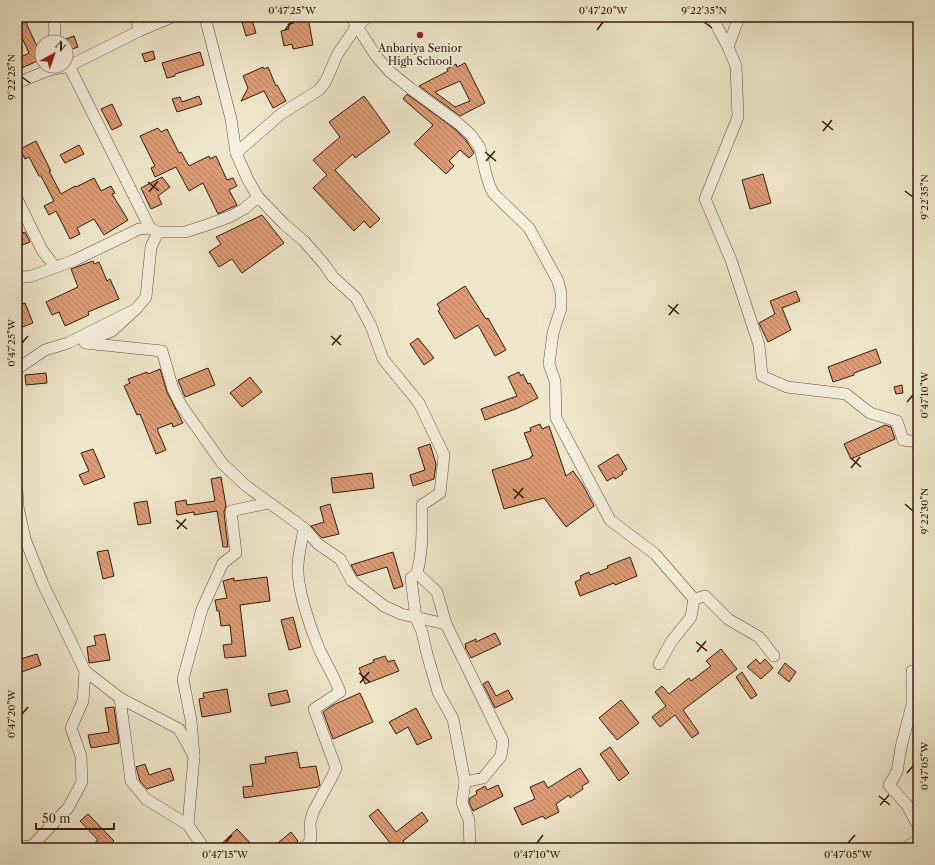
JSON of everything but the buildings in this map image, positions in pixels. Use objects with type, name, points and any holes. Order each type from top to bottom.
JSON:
[{"type":"street","points":[[53,17],[55,34]]},
{"type":"street","points":[[136,17],[139,32]]},
{"type":"street","points":[[74,64],[172,17]]},
{"type":"street","points":[[206,17],[231,119],[236,153],[248,180],[258,197],[284,224],[304,241],[333,277],[356,298],[371,326],[383,358],[419,403],[444,455],[440,493],[422,505],[420,557],[417,573],[411,578],[416,618],[422,632],[426,654],[438,692],[453,719],[466,782],[462,803],[469,820],[470,848]]},
{"type":"street","points":[[236,153],[281,114],[318,90],[326,81],[337,55],[354,22],[368,17]]},
{"type":"street","points":[[712,17],[736,66],[738,118],[705,198],[731,260],[759,345],[762,376],[787,387],[846,394],[870,413],[897,421],[903,440],[918,442]]},
{"type":"street","points":[[728,47],[739,17]]},
{"type":"street","points":[[354,22],[376,56],[389,71],[459,124],[471,135],[480,148],[486,174],[492,191],[529,228],[558,281],[561,293],[561,308],[553,333],[549,364],[555,380],[556,418],[610,520],[655,554],[694,599]]},
{"type":"street","points":[[17,83],[36,74]]},
{"type":"street","points":[[73,74],[154,230],[146,297],[136,309],[112,331],[98,336],[86,343],[162,351],[173,389],[181,405],[222,463],[246,485],[304,528],[318,544],[340,558],[352,581],[384,606],[401,614],[446,624]]},
{"type":"street","points":[[17,278],[32,276],[75,260],[139,230],[185,232],[207,226],[244,209],[258,197]]},
{"type":"street","points":[[17,199],[42,250],[55,267]]},
{"type":"street","points":[[17,369],[45,350],[68,343],[136,309]]},
{"type":"street","points":[[17,489],[18,507],[25,539],[43,584],[85,671],[120,698],[179,729],[194,756]]},
{"type":"street","points":[[188,825],[194,756],[191,720],[183,679],[202,609],[223,563],[236,553],[231,511],[269,503]]},
{"type":"street","points":[[304,528],[298,565],[299,580],[305,609],[320,650],[340,692],[314,708],[336,768],[311,817],[310,839],[305,848]]},
{"type":"street","points":[[417,573],[437,592],[446,624],[503,741],[501,756],[484,778],[466,782]]},
{"type":"street","points":[[694,599],[705,596],[728,619],[759,636],[774,656]]},
{"type":"street","points":[[659,664],[671,642],[691,616],[694,599]]},
{"type":"street","points":[[17,847],[33,847],[68,808],[82,782],[81,756],[71,728],[83,701],[85,671]]},
{"type":"street","points":[[918,674],[912,671],[912,705],[901,747],[897,772],[888,784],[907,805],[918,826]]},
{"type":"street","points":[[120,698],[131,781],[146,800],[188,825],[204,848]]},
{"type":"street","points":[[905,848],[918,840]]},
{"type":"place","name":"Anbariya Senior High School","points":[[420,35]]}]
